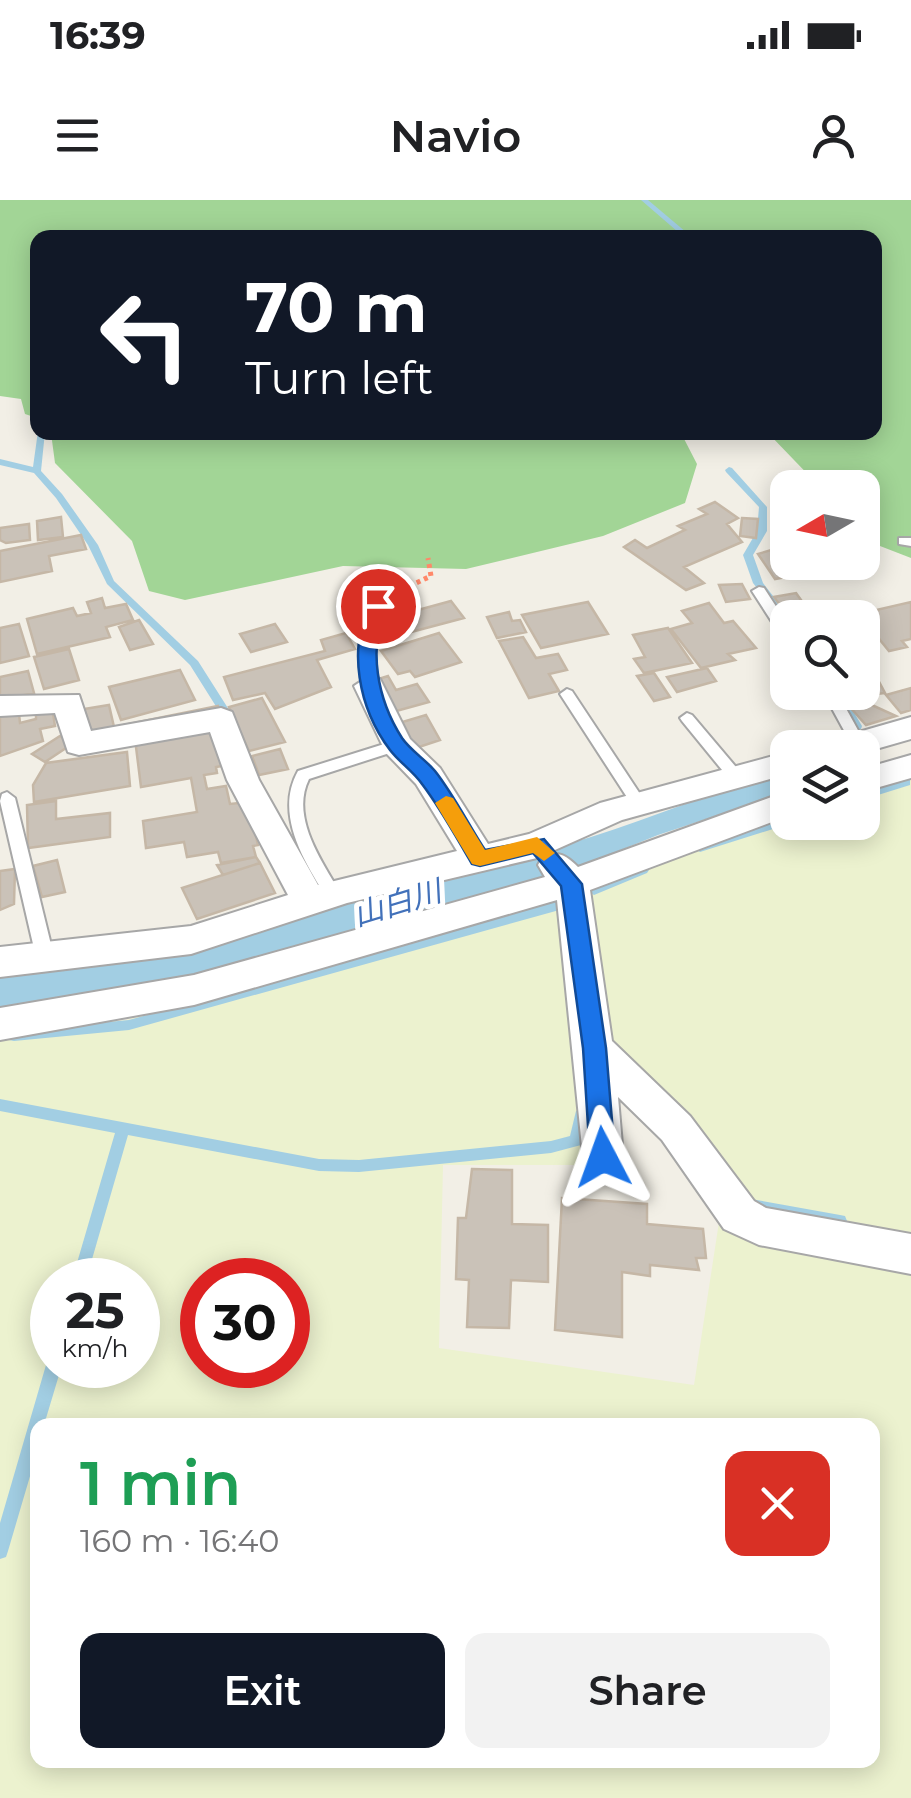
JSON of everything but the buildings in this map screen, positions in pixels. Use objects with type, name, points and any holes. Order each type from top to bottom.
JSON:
[{"type":"street","points":[[369,686],[397,745],[428,776],[480,858]]},
{"type":"street","points":[[0,706],[68,702],[79,744],[221,719],[244,780],[321,898]]},
{"type":"street","points":[[880,737],[911,728]]},
{"type":"street","points":[[880,775],[911,766]]},
{"type":"street","points":[[0,962],[191,940],[321,898],[537,845],[612,811],[770,768]]},
{"type":"street","points":[[0,1024],[194,990],[332,948],[572,884],[770,810]]},
{"type":"street","points":[[537,845],[572,884],[594,1048],[603,1157]]},
{"type":"street","points":[[594,1048],[676,1128],[738,1215],[759,1226],[911,1254]]},
{"type":"lane","points":[[758,591],[770,609]]},
{"type":"lane","points":[[369,686],[367,648],[378,606]]},
{"type":"lane","points":[[567,694],[638,804]]},
{"type":"lane","points":[[687,718],[736,777]]},
{"type":"lane","points":[[321,898],[293,803],[294,786],[303,775],[397,745]]},
{"type":"lane","points":[[7,798],[45,957]]},
{"type":"path","points":[[378,606],[432,576],[428,558]]},
{"type":"green space","points":[[0,200],[911,200],[911,558],[880,546],[880,470],[804,470],[775,440],[882,440],[882,230],[30,230],[30,416],[25,414],[21,399],[0,396]]},
{"type":"green space","points":[[52,440],[685,440],[697,464],[685,503],[603,536],[466,569],[343,566],[185,600],[149,591],[132,541],[55,463]]},
{"type":"green space","points":[[911,776],[911,1241],[756,1213],[605,1048],[587,891],[770,821],[770,840],[880,840],[880,785]]},
{"type":"green space","points":[[558,899],[596,1165],[443,1165],[439,1348],[694,1385],[719,1222],[733,1232],[911,1271],[911,1798],[0,1798],[0,1031],[126,1020]]},
{"type":"water","name":"山白川","points":[[770,775],[770,798],[658,835],[549,879],[196,975],[0,1008],[0,971],[283,914],[494,864],[592,837]]},
{"type":"waterway","points":[[644,200],[680,230]]},
{"type":"waterway","points":[[37,471],[40,440]]},
{"type":"waterway","points":[[0,462],[37,471]]},
{"type":"waterway","points":[[729,470],[763,507],[762,531],[748,555],[758,583],[771,600]]},
{"type":"waterway","points":[[37,471],[93,545],[110,582],[194,663],[233,724]]},
{"type":"waterway","points":[[847,710],[857,726]]},
{"type":"waterway","points":[[880,790],[906,782]]},
{"type":"waterway","points":[[700,848],[770,826]]},
{"type":"waterway","points":[[594,891],[643,870]]},
{"type":"waterway","points":[[14,1036],[129,1025],[559,906]]},
{"type":"waterway","points":[[0,1105],[319,1165],[359,1166],[551,1147],[576,1141],[581,1115]]},
{"type":"waterway","points":[[85,1258],[121,1135]]},
{"type":"waterway","points":[[751,1205],[840,1221]]},
{"type":"waterway","points":[[39,1418],[47,1388]]},
{"type":"waterway","points":[[0,1551],[30,1448]]},
{"type":"slow traffic","points":[[446,803],[480,858],[537,845],[544,853]]},
{"type":"route","points":[[378,606],[370,624],[366,667],[369,686],[397,745],[428,776],[480,858],[537,845],[572,884],[594,1048],[603,1157]]}]
